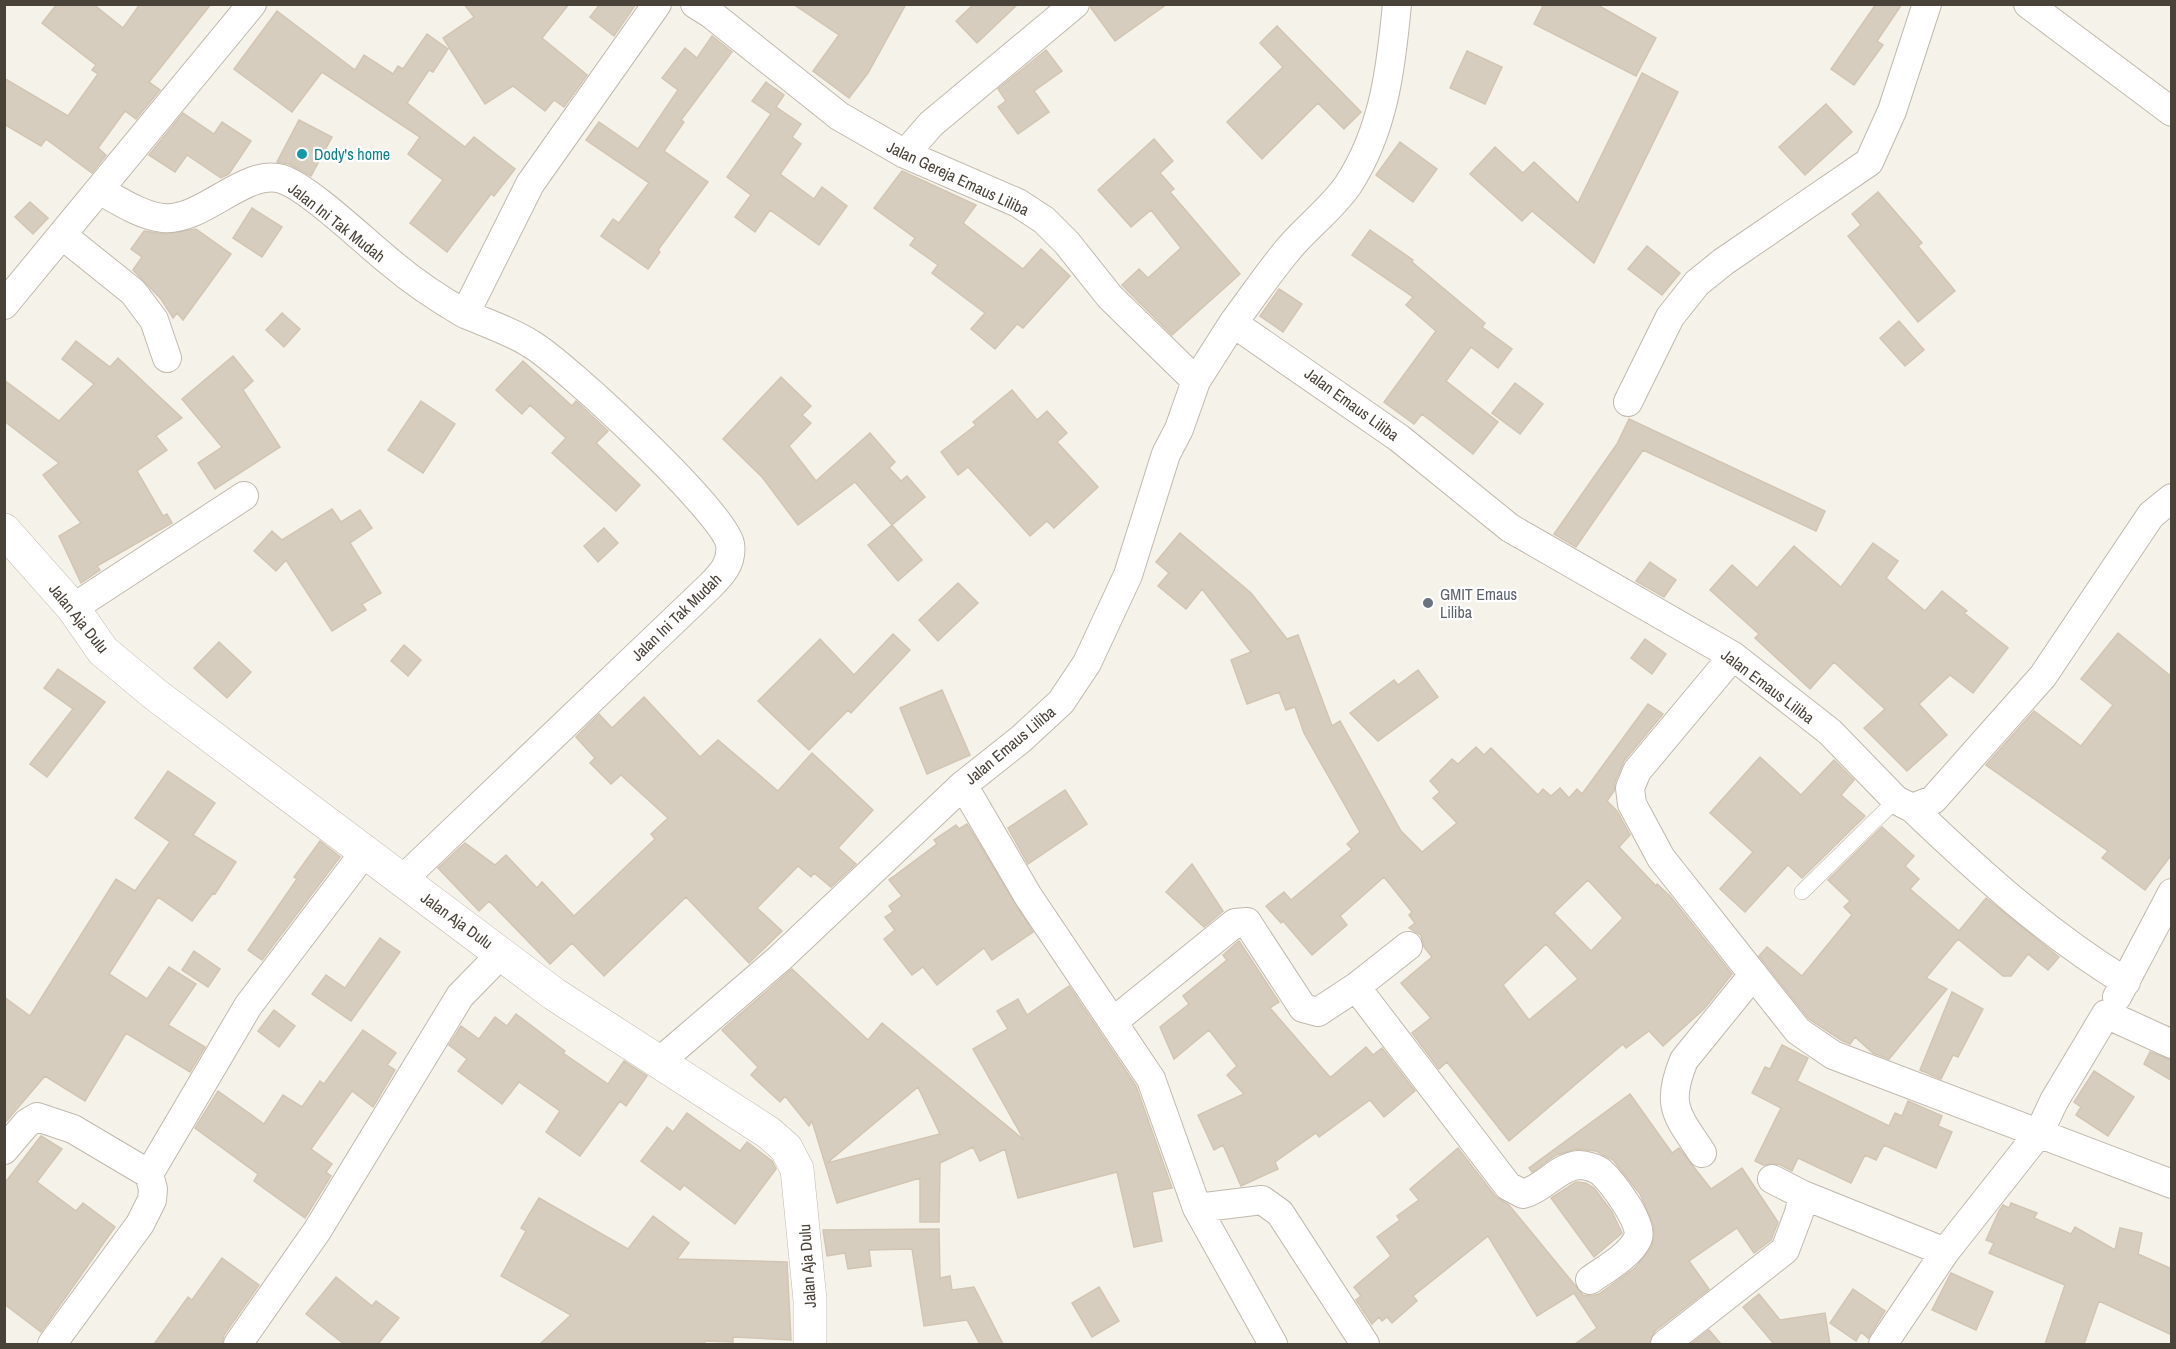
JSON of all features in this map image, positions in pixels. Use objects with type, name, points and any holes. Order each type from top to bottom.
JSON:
[{"type":"street","points":[[4,305],[252,4]]},
{"type":"street","points":[[465,314],[530,184],[657,4]]},
{"type":"street","points":[[905,154],[931,124],[1075,4]]},
{"type":"street","points":[[1233,322],[1286,251],[1334,203],[1363,157],[1375,130],[1390,76],[1397,4]]},
{"type":"street","points":[[1628,402],[1670,317],[1697,283],[1723,261],[1869,162],[1892,111],[1927,4]]},
{"type":"street","points":[[2028,4],[2172,112]]},
{"type":"street","name":"Jalan Gereja Emaus Liliba","points":[[708,8],[839,116],[905,154],[1018,203],[1044,220],[1067,243],[1110,297],[1196,381]]},
{"type":"street","name":"Jalan Ini Tak Mudah","points":[[101,190],[147,214],[163,218],[180,217],[247,184],[265,178],[281,179],[330,212],[393,265],[465,314],[532,344],[593,396],[681,479],[716,520],[730,543],[730,559],[723,573],[402,879]]},
{"type":"street","points":[[62,235],[133,292],[154,320],[167,358]]},
{"type":"street","name":"Jalan Emaus Liliba","points":[[659,1062],[779,959],[963,785],[1021,739],[1061,702],[1075,683],[1128,575],[1166,454],[1179,429],[1196,381],[1233,322],[1399,438],[1510,528],[1733,656],[1830,732],[1970,864],[2078,952],[2126,982]]},
{"type":"street","points":[[73,608],[244,496]]},
{"type":"street","points":[[1904,804],[1933,800],[2043,676],[2151,515],[2172,498]]},
{"type":"street","name":"Jalan Aja Dulu","points":[[4,530],[73,608],[104,651],[156,695],[554,994],[769,1133],[786,1148],[797,1169],[810,1300],[810,1344]]},
{"type":"street","points":[[1733,656],[1637,771],[1630,788],[1632,804],[1660,858],[1798,1031],[1824,1051],[1858,1067],[1929,1090],[2172,1184]]},
{"type":"street","points":[[963,785],[1028,896],[1152,1079],[1197,1208],[1274,1344]]},
{"type":"street","points":[[149,1174],[248,1006],[364,852]]},
{"type":"street","points":[[1883,1344],[1945,1252],[2039,1133],[2055,1101],[2126,982],[2171,898]]},
{"type":"street","points":[[1114,1021],[1234,922],[1247,922],[1304,1008],[1318,1012],[1356,987],[1408,946]]},
{"type":"street","points":[[238,1344],[317,1231],[460,996],[502,953]]},
{"type":"street","points":[[1702,1152],[1674,1108],[1679,1072],[1684,1060],[1753,975]]},
{"type":"street","points":[[1356,987],[1508,1186],[1523,1194],[1536,1190],[1569,1168],[1580,1165],[1600,1172],[1627,1205],[1639,1228],[1639,1236],[1630,1250],[1590,1280]]},
{"type":"street","points":[[2106,1014],[2172,1044]]},
{"type":"street","points":[[4,1150],[27,1123],[37,1117],[73,1129],[149,1174],[153,1189],[152,1200],[140,1224],[52,1344]]},
{"type":"street","points":[[1772,1179],[1803,1195],[1945,1252]]},
{"type":"street","points":[[1665,1344],[1785,1250],[1803,1195]]},
{"type":"street","points":[[1197,1208],[1262,1200],[1271,1206],[1280,1214],[1365,1344]]},
{"type":"lane","points":[[1802,892],[1904,804]]},
{"type":"building","points":[[57,4],[93,4],[123,28],[140,4],[211,4],[149,82],[160,90],[136,119],[125,111],[98,148],[106,155],[92,173],[46,139],[41,146],[4,124],[4,78],[68,116],[98,74],[92,70],[96,65],[42,23]]},
{"type":"building","points":[[464,4],[569,4],[542,38],[587,75],[564,107],[554,100],[545,111],[513,86],[485,104],[443,38],[474,17]]},
{"type":"building","points":[[600,4],[636,4],[614,36],[590,17]]},
{"type":"building","points":[[793,4],[906,4],[868,73],[849,98],[813,71],[839,35]]},
{"type":"building","points":[[974,4],[1018,4],[977,43],[956,21]]},
{"type":"building","points":[[1091,4],[1167,4],[1115,41],[1091,8]]},
{"type":"building","points":[[1544,4],[1596,4],[1656,38],[1636,76],[1534,24]]},
{"type":"building","points":[[1876,4],[1902,4],[1877,41],[1883,45],[1854,85],[1831,69]]},
{"type":"building","points":[[277,11],[355,70],[364,55],[393,74],[398,66],[403,69],[427,34],[448,49],[433,72],[429,70],[407,103],[465,147],[474,137],[515,169],[494,196],[491,194],[447,252],[410,223],[443,180],[408,154],[420,137],[322,72],[292,112],[234,69]]},
{"type":"building","points":[[1277,26],[1361,112],[1344,129],[1318,103],[1262,159],[1227,122],[1283,67],[1260,43]]},
{"type":"building","points":[[712,36],[732,52],[681,120],[684,122],[664,151],[708,182],[658,250],[660,252],[648,269],[601,236],[613,219],[619,223],[649,183],[586,140],[599,122],[638,149],[678,90],[662,78],[685,48],[697,58]]},
{"type":"building","points":[[1046,50],[1062,71],[1034,91],[1049,112],[1018,134],[998,107],[1006,101],[998,89]]},
{"type":"building","points":[[1467,51],[1502,67],[1485,104],[1450,88]]},
{"type":"building","points":[[1642,73],[1678,92],[1594,263],[1532,211],[1522,221],[1470,174],[1495,147],[1523,173],[1534,162],[1578,203]]},
{"type":"building","points":[[766,82],[784,95],[776,107],[801,124],[792,137],[801,144],[780,174],[814,199],[822,187],[847,206],[819,245],[770,210],[755,232],[735,217],[751,195],[727,177],[771,114],[752,101]]},
{"type":"building","points":[[1826,104],[1852,132],[1805,175],[1779,147]]},
{"type":"building","points":[[183,113],[214,134],[222,122],[251,141],[229,174],[221,178],[187,155],[175,172],[149,155]]},
{"type":"building","name":"Dody's home","points":[[299,120],[332,137],[311,176],[289,164],[277,162]]},
{"type":"building","points":[[1154,139],[1173,161],[1160,173],[1174,189],[1170,192],[1240,274],[1172,335],[1122,285],[1139,269],[1148,278],[1181,248],[1151,210],[1131,227],[1098,190]]},
{"type":"building","points":[[1400,142],[1437,169],[1413,202],[1376,175]]},
{"type":"building","points":[[902,171],[976,205],[963,223],[1023,269],[1041,249],[1070,276],[1023,328],[1017,324],[995,349],[971,329],[985,313],[932,273],[938,265],[910,245],[915,238],[874,208]]},
{"type":"building","points":[[1878,192],[1922,243],[1918,246],[1955,291],[1918,322],[1848,236],[1861,225],[1852,214]]},
{"type":"building","points":[[30,202],[48,218],[33,234],[15,217]]},
{"type":"building","points":[[252,208],[282,227],[262,257],[233,238]]},
{"type":"building","points":[[196,229],[231,254],[183,320],[177,313],[173,318],[161,299],[133,270],[142,257],[131,249],[144,231],[164,234]]},
{"type":"building","points":[[1370,230],[1413,260],[1412,262],[1485,323],[1482,327],[1512,349],[1498,368],[1471,347],[1446,381],[1498,422],[1473,454],[1422,414],[1414,424],[1384,402],[1436,331],[1406,305],[1413,297],[1352,255]]},
{"type":"building","points":[[1647,246],[1680,273],[1662,295],[1628,269]]},
{"type":"building","points":[[1279,289],[1302,304],[1283,332],[1260,316]]},
{"type":"building","points":[[282,313],[300,329],[284,347],[266,330]]},
{"type":"building","points":[[1899,321],[1924,350],[1905,366],[1880,338]]},
{"type":"building","points":[[76,341],[110,367],[118,358],[182,418],[156,436],[167,450],[137,471],[163,516],[167,514],[172,523],[97,566],[100,570],[81,583],[59,536],[81,523],[43,475],[59,463],[4,421],[4,380],[59,421],[94,384],[62,359]]},
{"type":"building","points":[[233,356],[253,381],[243,390],[280,447],[215,489],[198,463],[222,447],[182,399]]},
{"type":"building","points":[[523,361],[572,406],[576,401],[608,431],[596,443],[640,485],[616,511],[552,453],[566,438],[530,405],[522,414],[496,390]]},
{"type":"building","points":[[781,377],[811,406],[802,415],[811,423],[789,446],[816,481],[870,433],[895,462],[889,468],[901,481],[907,476],[925,497],[892,525],[855,482],[798,525],[762,477],[723,439]]},
{"type":"building","points":[[1515,383],[1543,404],[1520,434],[1492,413]]},
{"type":"building","points":[[1012,390],[1037,420],[1047,411],[1067,433],[1057,442],[1098,487],[1054,528],[1047,521],[1030,536],[968,467],[958,475],[941,452],[976,425],[973,422]]},
{"type":"building","points":[[421,401],[455,424],[423,473],[388,450]]},
{"type":"building","points":[[1629,419],[1825,511],[1816,531],[1643,450],[1576,547],[1554,534],[1617,444]]},
{"type":"building","points":[[332,509],[341,522],[360,510],[372,528],[350,543],[381,593],[362,604],[366,610],[332,631],[286,560],[276,571],[254,551],[272,531],[282,540]]},
{"type":"building","points":[[892,525],[922,560],[898,581],[868,545]]},
{"type":"building","points":[[604,528],[618,543],[598,562],[584,546]]},
{"type":"building","points":[[1180,533],[1251,593],[1287,639],[1298,635],[1332,726],[1340,721],[1401,831],[1422,852],[1457,823],[1433,798],[1440,792],[1430,781],[1452,759],[1458,764],[1476,747],[1484,755],[1491,748],[1538,795],[1543,789],[1551,796],[1560,788],[1569,798],[1577,789],[1582,794],[1648,704],[1663,714],[1624,761],[1615,782],[1614,791],[1607,801],[1617,811],[1630,835],[1619,847],[1656,886],[1657,884],[1670,896],[1732,974],[1704,1009],[1663,1046],[1649,1031],[1626,1048],[1623,1044],[1509,1141],[1447,1062],[1439,1069],[1412,1033],[1431,1018],[1401,983],[1432,957],[1424,947],[1421,935],[1409,928],[1415,923],[1409,915],[1412,912],[1384,877],[1340,916],[1347,925],[1312,955],[1283,921],[1281,923],[1266,906],[1284,892],[1291,900],[1352,849],[1347,844],[1360,832],[1304,733],[1295,707],[1286,710],[1279,692],[1247,704],[1231,660],[1251,652],[1202,589],[1186,609],[1158,586],[1169,573],[1156,562]],"holes":[[[1588,880],[1623,918],[1591,951],[1554,913]],[[1546,944],[1578,979],[1529,1020],[1503,985]]]},
{"type":"building","points":[[1873,543],[1898,561],[1886,578],[1925,611],[1942,591],[1967,611],[1964,613],[2008,648],[1973,693],[1950,675],[1919,704],[1947,735],[1907,771],[1864,728],[1885,709],[1834,662],[1810,689],[1755,638],[1759,634],[1710,590],[1732,565],[1757,588],[1794,546],[1841,587]]},
{"type":"building","points":[[1650,562],[1676,580],[1664,597],[1636,581]]},
{"type":"building","points":[[958,583],[978,603],[938,641],[919,620]]},
{"type":"building","points":[[2118,633],[2172,677],[2172,854],[2145,890],[2102,858],[2108,851],[1986,765],[2034,711],[2081,746],[2113,705],[2081,679]]},
{"type":"building","points":[[893,634],[910,650],[851,713],[848,710],[809,750],[758,701],[820,639],[854,675]]},
{"type":"building","points":[[1645,639],[1666,654],[1652,674],[1631,658]]},
{"type":"building","points":[[219,642],[251,672],[227,698],[194,668]]},
{"type":"building","points":[[404,645],[421,660],[408,676],[391,661]]},
{"type":"building","points":[[58,669],[105,702],[47,777],[30,764],[73,709],[44,688]]},
{"type":"building","points":[[1418,670],[1438,697],[1378,741],[1350,713],[1394,680],[1398,685]]},
{"type":"building","points":[[942,690],[970,755],[927,774],[900,708]]},
{"type":"building","points":[[644,697],[700,757],[718,740],[778,791],[812,753],[873,810],[838,848],[856,864],[831,887],[814,873],[811,877],[798,866],[757,908],[782,931],[749,963],[686,897],[604,976],[572,943],[550,964],[489,901],[479,911],[438,868],[465,843],[495,865],[506,855],[537,888],[542,882],[574,916],[655,839],[651,834],[668,818],[621,775],[611,784],[590,763],[595,758],[576,737],[599,714],[612,728]]},
{"type":"building","points":[[1760,757],[1801,795],[1834,760],[1854,780],[1841,795],[1865,816],[1802,878],[1788,865],[1745,912],[1720,889],[1753,852],[1710,813]]},
{"type":"building","points":[[168,771],[215,803],[193,835],[236,862],[215,894],[213,893],[192,921],[158,897],[109,974],[147,999],[169,967],[196,984],[168,1025],[205,1047],[190,1072],[126,1033],[85,1101],[45,1076],[4,1124],[4,997],[30,1016],[116,879],[135,891],[170,842],[135,818]]},
{"type":"building","points":[[1065,790],[1087,824],[1028,864],[1008,828]]},
{"type":"building","points":[[967,824],[1033,932],[992,960],[984,948],[937,985],[923,967],[912,975],[884,939],[895,930],[885,917],[893,912],[889,906],[902,896],[889,880],[937,844],[934,840],[956,825],[959,829]]},
{"type":"building","points":[[1882,827],[1914,856],[1905,866],[1919,879],[1910,889],[1959,931],[1986,898],[2059,957],[2048,970],[2028,954],[2011,976],[2003,976],[1958,939],[1926,978],[1947,989],[1889,1059],[1873,1053],[1855,1037],[1850,1044],[1841,1040],[1809,1019],[1759,956],[1767,947],[1802,976],[1852,915],[1844,907],[1850,901],[1828,880]]},
{"type":"building","points":[[320,841],[340,857],[262,960],[248,950],[297,879],[294,877]]},
{"type":"building","points":[[1192,864],[1223,911],[1204,927],[1166,892]]},
{"type":"building","points":[[380,938],[400,952],[351,1021],[312,994],[326,975],[345,988]]},
{"type":"building","points":[[1239,941],[1279,1002],[1270,1008],[1329,1076],[1331,1077],[1366,1047],[1373,1055],[1382,1048],[1415,1091],[1384,1117],[1370,1100],[1319,1137],[1316,1133],[1275,1162],[1278,1169],[1241,1186],[1223,1145],[1214,1150],[1198,1115],[1244,1094],[1227,1075],[1237,1066],[1209,1030],[1174,1059],[1160,1027],[1189,1004],[1183,996],[1227,960],[1223,955]]},
{"type":"building","points":[[194,951],[220,969],[208,987],[182,970]]},
{"type":"building","points":[[792,969],[868,1040],[882,1023],[1024,1140],[973,1049],[1008,1029],[997,1011],[1018,999],[1027,1015],[1069,986],[1136,1086],[1172,1188],[1152,1192],[1162,1241],[1134,1247],[1117,1172],[1018,1198],[1005,1149],[980,1161],[973,1147],[940,1163],[939,1222],[920,1222],[920,1178],[837,1203],[812,1121],[809,1126],[785,1096],[780,1102],[751,1075],[758,1067],[722,1030]],"holes":[[[918,1087],[940,1134],[827,1163]]]},
{"type":"building","points":[[1952,992],[1983,1009],[1958,1057],[1953,1055],[1941,1079],[1920,1070]]},
{"type":"building","points":[[274,1010],[295,1026],[279,1047],[258,1031]]},
{"type":"building","points":[[516,1014],[565,1051],[563,1053],[608,1084],[624,1061],[647,1076],[626,1106],[620,1101],[580,1156],[546,1132],[560,1111],[519,1082],[502,1104],[458,1071],[467,1059],[449,1045],[461,1026],[479,1039],[495,1017],[507,1026]]},
{"type":"building","points":[[363,1030],[396,1053],[387,1065],[395,1070],[373,1107],[352,1091],[311,1149],[332,1164],[326,1172],[331,1176],[305,1218],[254,1181],[258,1174],[195,1128],[218,1091],[264,1124],[283,1095],[302,1107],[320,1081],[324,1084]]},
{"type":"building","points":[[1782,1045],[1808,1058],[1797,1081],[1889,1126],[1895,1113],[1902,1116],[1908,1101],[1942,1116],[1938,1126],[1952,1132],[1936,1168],[1884,1145],[1876,1160],[1865,1155],[1851,1183],[1798,1158],[1792,1171],[1779,1164],[1763,1165],[1755,1161],[1781,1108],[1752,1093],[1765,1067],[1770,1069]]},
{"type":"building","points":[[2150,1052],[2172,1060],[2172,1081],[2144,1064]]},
{"type":"building","points":[[2094,1071],[2134,1097],[2108,1136],[2076,1115],[2081,1107],[2074,1102]]},
{"type":"building","points":[[1630,1094],[1672,1153],[1679,1148],[1711,1189],[1742,1168],[1778,1222],[1771,1240],[1754,1253],[1737,1228],[1689,1261],[1709,1289],[1655,1331],[1649,1344],[1575,1344],[1597,1328],[1574,1293],[1537,1316],[1488,1236],[1413,1296],[1417,1301],[1392,1323],[1387,1317],[1382,1321],[1379,1317],[1372,1324],[1356,1300],[1361,1296],[1354,1287],[1391,1256],[1377,1237],[1400,1220],[1397,1216],[1419,1200],[1410,1189],[1458,1148],[1495,1196],[1509,1205],[1583,1295],[1599,1294],[1635,1268],[1652,1246],[1654,1227],[1640,1194],[1613,1160],[1596,1151],[1576,1149],[1556,1155],[1532,1172],[1529,1168]]},
{"type":"building","points":[[687,1113],[740,1151],[747,1142],[772,1161],[776,1169],[735,1224],[684,1185],[680,1190],[641,1161],[667,1127],[673,1132]]},
{"type":"building","points":[[41,1136],[62,1149],[37,1182],[76,1211],[83,1203],[115,1227],[41,1332],[4,1304],[4,1184]]},
{"type":"building","points":[[1576,1182],[1586,1183],[1594,1188],[1612,1212],[1622,1233],[1594,1257],[1551,1198]]},
{"type":"building","points":[[539,1198],[628,1249],[653,1216],[689,1243],[677,1259],[787,1262],[791,1340],[733,1337],[733,1342],[705,1341],[704,1344],[540,1344],[571,1315],[501,1276],[526,1231],[521,1228]]},
{"type":"building","points":[[2011,1203],[2037,1213],[2034,1218],[2071,1234],[2075,1227],[2115,1250],[2120,1228],[2142,1233],[2138,1254],[2172,1269],[2172,1335],[2099,1301],[2084,1344],[2045,1344],[2065,1285],[1989,1253],[1994,1243],[1986,1240],[2003,1205],[2009,1208]]},
{"type":"building","points":[[939,1229],[940,1278],[950,1276],[952,1290],[974,1287],[1003,1344],[980,1344],[967,1320],[924,1326],[912,1249],[869,1250],[871,1266],[848,1269],[845,1253],[827,1256],[823,1230]]},
{"type":"building","points":[[222,1258],[259,1285],[224,1335],[222,1344],[154,1344],[188,1297],[192,1300]]},
{"type":"building","points":[[1951,1273],[1993,1292],[1976,1330],[1932,1310]]},
{"type":"building","points":[[336,1277],[372,1306],[376,1301],[399,1318],[378,1344],[344,1344],[306,1314]]},
{"type":"building","points":[[1099,1287],[1119,1321],[1092,1337],[1072,1303]]},
{"type":"building","points":[[1853,1289],[1885,1311],[1868,1338],[1861,1332],[1856,1341],[1830,1323]]},
{"type":"building","points":[[1759,1294],[1780,1320],[1825,1313],[1830,1344],[1774,1344],[1743,1307]]},
{"type":"building","points":[[1709,1330],[1721,1344],[1691,1344]]},
{"type":"place","name":"Dody's home","points":[[302,154]]},
{"type":"place","name":"GMIT Emaus Liliba","points":[[1428,603]]}]
